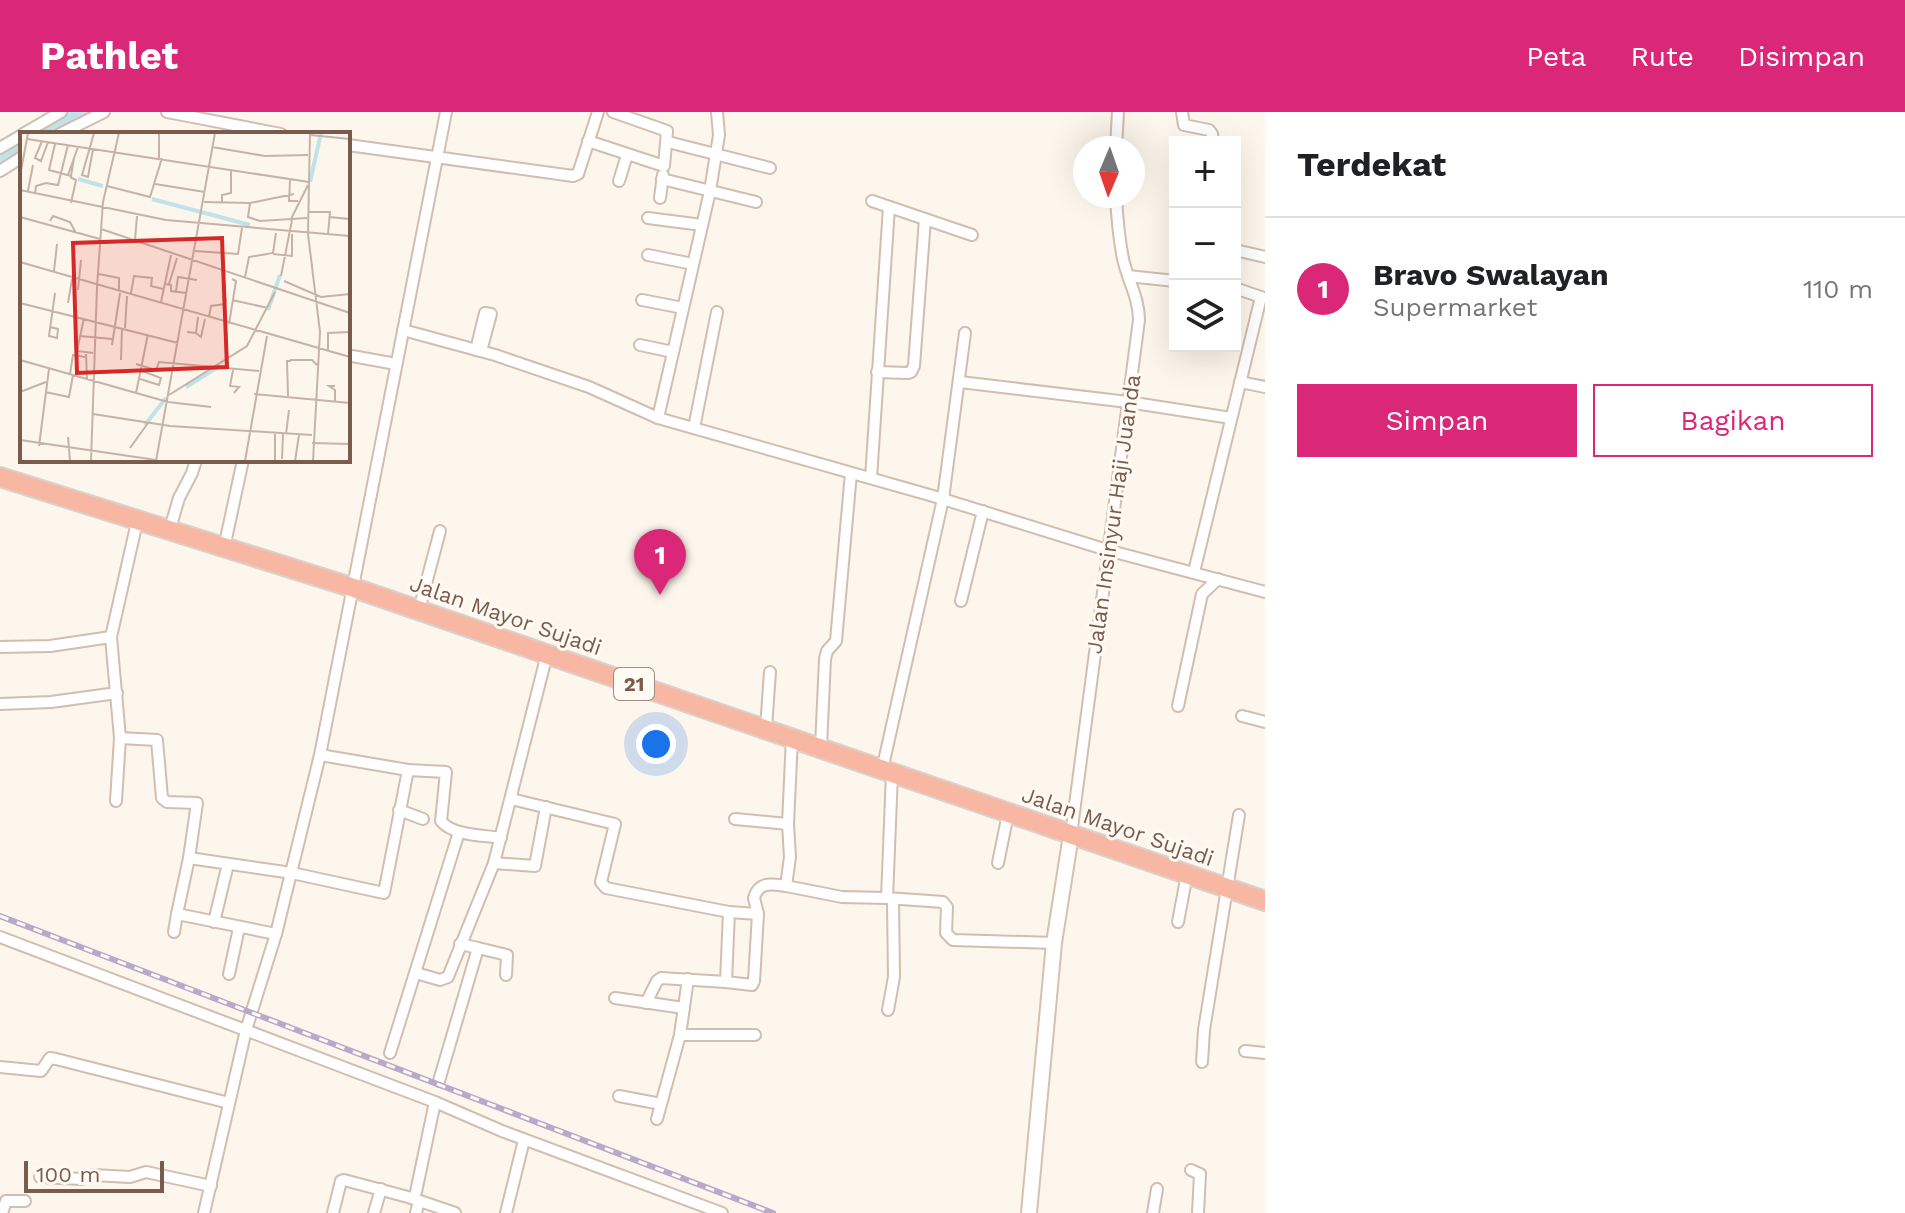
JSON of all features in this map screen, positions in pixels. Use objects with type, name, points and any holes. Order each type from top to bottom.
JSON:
[{"type":"highway","name":"Jalan Mayor Sujadi","points":[[0,477],[354,588],[1265,901]]},
{"type":"main road","points":[[1029,1213],[1054,943],[1071,835]]},
{"type":"street","points":[[26,132],[61,112]]},
{"type":"street","points":[[64,132],[104,112]]},
{"type":"street","points":[[167,112],[271,132]]},
{"type":"street","points":[[204,1213],[246,1030],[276,934],[320,755],[446,112]]},
{"type":"street","points":[[350,145],[573,176],[578,174],[598,112]]},
{"type":"street","points":[[613,112],[667,131],[660,198]]},
{"type":"street","points":[[658,418],[710,191],[719,135],[717,112]]},
{"type":"street","points":[[1117,136],[1118,112]]},
{"type":"street","points":[[1182,112],[1184,125],[1209,130],[1212,136]]},
{"type":"street","points":[[0,148],[20,136]]},
{"type":"street","points":[[588,141],[664,166]]},
{"type":"street","points":[[668,142],[770,168]]},
{"type":"street","points":[[619,181],[627,155]]},
{"type":"street","points":[[0,171],[20,158]]},
{"type":"street","points":[[662,179],[756,202]]},
{"type":"street","points":[[872,201],[972,235]]},
{"type":"street","points":[[871,478],[889,207]]},
{"type":"street","name":"Jalan Insinyur Haji Juanda","points":[[1071,835],[1139,308],[1128,276],[1117,208]]},
{"type":"street","points":[[648,218],[702,225]]},
{"type":"street","points":[[877,372],[908,373],[914,366],[925,219]]},
{"type":"street","points":[[1241,251],[1265,257]]},
{"type":"street","points":[[648,255],[693,264]]},
{"type":"street","points":[[1128,276],[1169,280]]},
{"type":"street","points":[[1194,572],[1263,298],[1241,290]]},
{"type":"street","points":[[642,300],[683,308]]},
{"type":"street","points":[[694,428],[717,312]]},
{"type":"street","points":[[403,330],[479,350],[589,387],[658,418],[943,499],[1107,550],[1265,592]]},
{"type":"street","points":[[888,1010],[894,977],[887,772],[943,499],[965,333]]},
{"type":"street","points":[[640,345],[673,352]]},
{"type":"street","points":[[352,356],[396,364]]},
{"type":"street","points":[[960,382],[1231,418]]},
{"type":"street","points":[[1240,382],[1265,387]]},
{"type":"street","points":[[169,532],[179,498],[195,462]]},
{"type":"street","points":[[224,548],[243,462]]},
{"type":"street","points":[[821,747],[825,659],[827,651],[836,641],[851,473]]},
{"type":"street","points":[[961,601],[983,511]]},
{"type":"street","points":[[116,801],[120,738],[111,637],[137,522]]},
{"type":"street","points":[[419,610],[440,531]]},
{"type":"street","points":[[1178,706],[1202,594],[1218,579]]},
{"type":"street","points":[[0,647],[50,646],[111,637]]},
{"type":"street","points":[[416,973],[445,980],[494,863],[547,654]]},
{"type":"street","points":[[766,728],[770,672]]},
{"type":"street","points":[[0,704],[51,702],[117,693]]},
{"type":"street","points":[[1242,716],[1265,722]]},
{"type":"street","points":[[786,886],[790,857],[788,824],[792,737]]},
{"type":"street","points":[[120,738],[157,740],[162,798],[167,802],[197,803],[174,932]]},
{"type":"street","points":[[320,755],[408,770],[446,772],[441,821],[446,828],[501,838]]},
{"type":"street","points":[[189,858],[292,873],[384,893],[408,770]]},
{"type":"street","points":[[511,799],[615,824],[601,882],[606,888],[729,912],[758,914]]},
{"type":"street","points":[[494,863],[535,866],[546,807]]},
{"type":"street","points":[[399,810],[423,819]]},
{"type":"street","points":[[998,863],[1008,814]]},
{"type":"street","points":[[1202,1062],[1204,1030],[1239,815]]},
{"type":"street","points":[[735,819],[788,824]]},
{"type":"street","points":[[390,1053],[459,832]]},
{"type":"street","points":[[214,922],[228,864]]},
{"type":"street","points":[[1178,922],[1187,874]]},
{"type":"street","points":[[646,1003],[661,978],[753,984],[758,914],[754,898],[760,886],[767,883],[842,897],[943,902],[947,907],[946,933],[953,940],[1054,943]]},
{"type":"street","points":[[726,982],[729,912]]},
{"type":"street","points":[[177,914],[276,934]]},
{"type":"street","points":[[229,974],[239,928]]},
{"type":"street","points":[[0,937],[435,1102],[524,1140],[722,1213]]},
{"type":"street","points":[[460,944],[507,955],[506,975]]},
{"type":"street","points":[[439,1081],[478,948]]},
{"type":"street","points":[[657,1119],[680,1035],[688,979]]},
{"type":"street","points":[[615,998],[684,1008]]},
{"type":"street","points":[[680,1035],[755,1035]]},
{"type":"street","points":[[1245,1051],[1265,1053]]},
{"type":"street","points":[[0,1067],[41,1071],[50,1058],[229,1103]]},
{"type":"street","points":[[619,1096],[661,1104]]},
{"type":"street","points":[[416,1213],[435,1102]]},
{"type":"street","points":[[506,1213],[524,1140]]},
{"type":"street","points":[[1191,1170],[1200,1174],[1198,1213]]},
{"type":"street","points":[[40,1177],[130,1177],[146,1172],[211,1186]]},
{"type":"street","points":[[333,1213],[343,1180],[418,1196],[455,1213]]},
{"type":"street","points":[[374,1213],[381,1189]]},
{"type":"street","points":[[1153,1213],[1157,1189]]},
{"type":"street","points":[[2,1213],[6,1201],[25,1201]]},
{"type":"waterway","points":[[49,132],[81,112]]},
{"type":"waterway","points":[[0,163],[20,150]]},
{"type":"railway","points":[[0,916],[773,1213]]},
{"type":"place","name":"Bravo Swalayan","points":[[660,595]]}]
